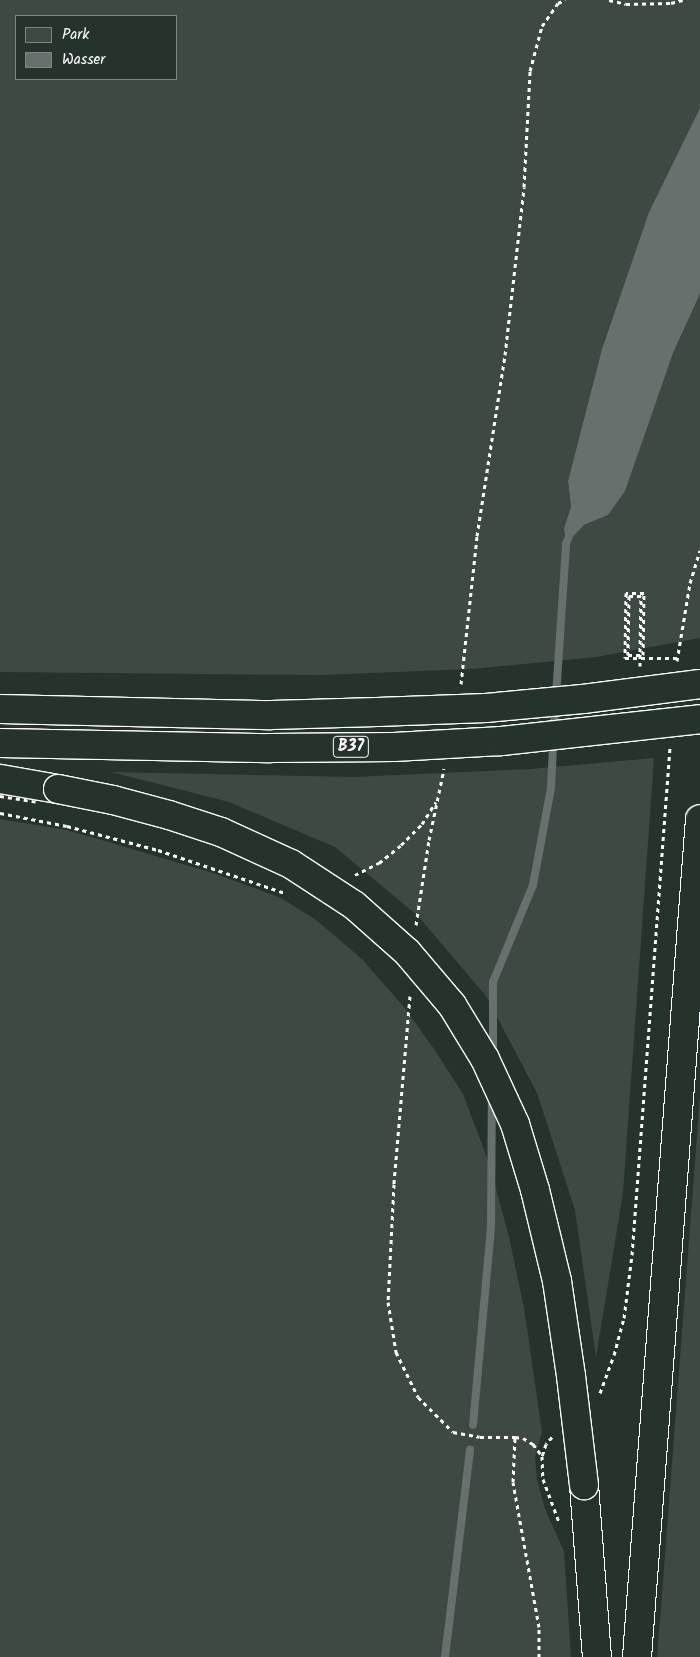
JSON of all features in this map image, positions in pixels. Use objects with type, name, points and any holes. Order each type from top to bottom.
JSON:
[{"type":"main road","name":"B37","points":[[0,709],[271,715],[377,712],[486,708],[574,700],[700,684]]},
{"type":"main road","name":"B37","points":[[0,743],[270,748],[394,747],[502,741],[700,719]]},
{"type":"main road","points":[[0,778],[113,800],[169,815],[221,832],[290,864],[354,905],[407,952],[452,1005],[485,1059],[515,1124],[536,1190],[557,1281],[584,1485],[597,1657]]},
{"type":"main road","points":[[636,1657],[700,819]]},
{"type":"path","points":[[460,690],[478,536],[506,345],[524,187],[530,72],[542,26],[558,3],[565,0]]},
{"type":"path","points":[[609,0],[635,4],[671,3],[683,0]]},
{"type":"path","points":[[676,668],[690,583],[700,551]]},
{"type":"path","points":[[640,669],[640,660],[640,652],[641,596],[628,596],[628,655],[635,655],[643,655],[644,593],[626,593],[625,658],[634,658],[642,658],[651,658],[660,658],[677,658]]},
{"type":"path","points":[[597,1400],[614,1354],[624,1318],[632,1254],[670,737]]},
{"type":"path","points":[[415,935],[428,840],[446,763]]},
{"type":"path","points":[[0,796],[45,804]]},
{"type":"path","points":[[410,995],[394,1184],[388,1302],[396,1352],[418,1397],[453,1432],[480,1437],[523,1438],[533,1444],[542,1456]]},
{"type":"path","points":[[559,1432],[546,1444],[542,1456],[543,1479],[560,1525]]},
{"type":"path","points":[[515,1437],[513,1482],[539,1627],[539,1657]]},
{"type":"green space","points":[[0,0],[700,0],[700,108],[649,212],[602,349],[568,481],[571,507],[564,528],[566,543],[584,525],[608,515],[673,353],[700,294],[700,638],[596,657],[471,669],[320,675],[0,672]]},
{"type":"green space","points":[[654,758],[623,1193],[596,1357],[575,1210],[537,1093],[486,996],[418,916],[335,847],[229,802],[111,772],[353,777],[531,769]]},
{"type":"green space","points":[[0,819],[66,830],[216,874],[281,898],[316,920],[362,959],[404,1007],[434,1049],[463,1094],[489,1163],[509,1237],[524,1308],[542,1432],[535,1457],[537,1480],[545,1509],[564,1551],[571,1657],[0,1657]]},
{"type":"green space","points":[[700,1096],[700,1657],[657,1657],[661,1607]]},
{"type":"water","points":[[700,108],[700,294],[673,353],[625,491],[608,515],[584,525],[566,544],[564,528],[571,507],[568,481],[602,349],[649,212]]},
{"type":"waterway","points":[[556,696],[566,544],[569,536]]},
{"type":"waterway","points":[[493,1054],[493,982],[533,885],[551,788],[555,707]]},
{"type":"waterway","points":[[473,1425],[491,1226],[492,1098]]},
{"type":"waterway","points":[[445,1657],[470,1449]]}]
